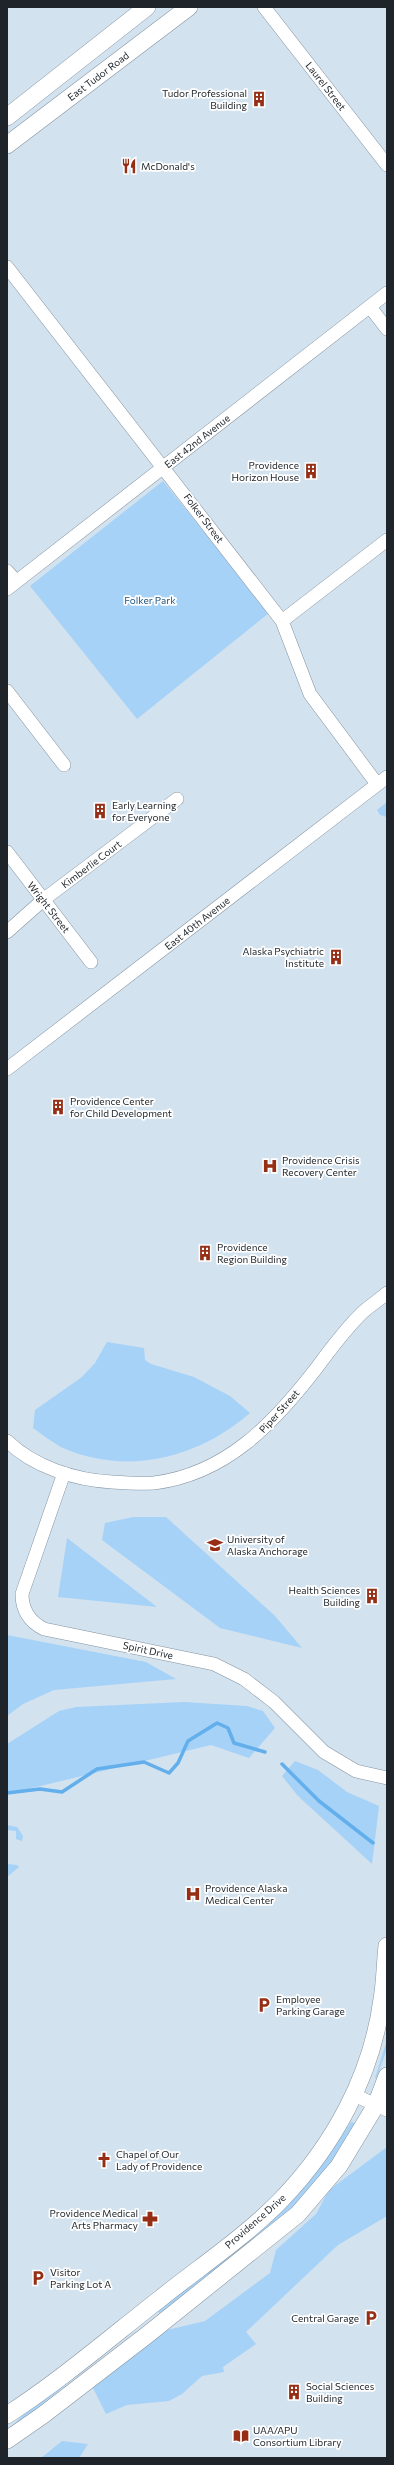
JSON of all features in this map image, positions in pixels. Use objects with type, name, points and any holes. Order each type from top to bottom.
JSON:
[{"type":"main road","points":[[7,117],[147,7]]},
{"type":"main road","name":"East Tudor Road","points":[[7,145],[189,7]]},
{"type":"main road","name":"Providence Drive","points":[[7,2415],[131,2321],[280,2201],[315,2160],[331,2137],[363,2078],[373,2046],[382,2000],[387,1946]]},
{"type":"main road","name":"Providence Drive","points":[[7,2440],[43,2416],[298,2214],[339,2166],[382,2108],[387,2076]]},
{"type":"street","name":"Laurel Street","points":[[264,7],[387,164]]},
{"type":"street","name":"Folker Street","points":[[7,267],[164,466],[282,621],[310,694],[382,780]]},
{"type":"street","name":"East 42nd Avenue","points":[[11,585],[387,293]]},
{"type":"street","points":[[370,307],[387,329]]},
{"type":"street","points":[[282,621],[387,540]]},
{"type":"street","points":[[7,570],[11,585]]},
{"type":"street","points":[[7,690],[64,765]]},
{"type":"street","name":"East 40th Avenue","points":[[7,1070],[382,780]]},
{"type":"street","name":"Kimberlie Court","points":[[7,932],[43,900],[177,799]]},
{"type":"street","name":"Wright Street","points":[[7,852],[91,962]]},
{"type":"street","name":"Piper Street","points":[[7,1441],[18,1451],[41,1464],[64,1473],[107,1482],[154,1482],[202,1469],[226,1458],[264,1429],[337,1340],[363,1312],[387,1294]]},
{"type":"street","name":"Spirit Drive","points":[[64,1473],[22,1594],[22,1603],[31,1621],[44,1629],[214,1664],[244,1680],[274,1702],[324,1752],[356,1771],[387,1778]]},
{"type":"street","points":[[354,2095],[382,2108]]},
{"type":"green space","name":"Folker Park","points":[[163,481],[269,613],[137,719],[30,586]]},
{"type":"green space","points":[[387,802],[387,817],[380,815],[377,810]]},
{"type":"green space","points":[[107,1342],[144,1348],[145,1360],[151,1364],[194,1377],[230,1396],[250,1413],[230,1429],[208,1441],[185,1451],[161,1458],[137,1461],[112,1461],[88,1456],[63,1448],[33,1428],[35,1410],[82,1377],[95,1363]]},
{"type":"green space","points":[[133,1517],[166,1517],[275,1616],[302,1648],[220,1628],[102,1540],[105,1523]]},
{"type":"green space","points":[[67,1538],[157,1607],[58,1597]]},
{"type":"green space","points":[[7,1635],[146,1662],[176,1679],[54,1690],[23,1704],[7,1716]]},
{"type":"green space","points":[[184,1702],[247,1706],[263,1711],[275,1728],[249,1758],[211,1745],[7,1794],[7,1744],[59,1711],[76,1707]]},
{"type":"green space","points":[[295,1761],[318,1770],[347,1792],[379,1806],[372,1864],[298,1796],[282,1776]]},
{"type":"green space","points":[[7,1825],[17,1827],[23,1836],[22,1841],[16,1839],[16,1831],[7,1830]]},
{"type":"green space","points":[[7,1864],[17,1865],[19,1867],[7,1877]]},
{"type":"green space","points":[[387,2040],[387,2049],[376,2079],[375,2078]]},
{"type":"green space","points":[[351,2122],[355,2123],[356,2126],[331,2164],[311,2190],[288,2213],[241,2254],[173,2306],[159,2313],[157,2311],[278,2214],[313,2176]]},
{"type":"green space","points":[[387,2147],[387,2216],[338,2245],[246,2332],[256,2344],[223,2367],[224,2372],[202,2376],[182,2394],[169,2401],[127,2405],[106,2414],[92,2386],[163,2331],[205,2321],[270,2273],[276,2250],[316,2214],[329,2190]]},
{"type":"green space","points":[[122,2340],[22,2420],[7,2431],[33,2405]]},
{"type":"green space","points":[[62,2441],[88,2444],[79,2458],[41,2458]]},
{"type":"waterway","points":[[7,1793],[40,1789],[62,1792],[97,1769],[144,1762],[169,1773],[178,1763],[188,1741],[217,1723],[228,1728],[234,1743],[265,1752]]},
{"type":"waterway","points":[[282,1764],[319,1801],[373,1843]]},
{"type":"place","name":"Tudor Professional Building","points":[[259,99]]},
{"type":"place","name":"McDonald's","points":[[129,166]]},
{"type":"place","name":"Providence Horizon House","points":[[311,471]]},
{"type":"place","name":"Early Learning for Everyone","points":[[100,811]]},
{"type":"place","name":"Alaska Psychiatric Institute","points":[[336,957]]},
{"type":"place","name":"Providence Center for Child Development","points":[[58,1107]]},
{"type":"place","name":"Providence Crisis Recovery Center","points":[[270,1166]]},
{"type":"place","name":"Providence Region Building","points":[[205,1253]]},
{"type":"place","name":"University of Alaska Anchorage","points":[[215,1545]]},
{"type":"place","name":"Health Sciences Building","points":[[372,1596]]},
{"type":"place","name":"Providence Alaska Medical Center","points":[[193,1894]]},
{"type":"place","name":"Employee Parking Garage","points":[[264,2005]]},
{"type":"place","name":"Chapel of Our Lady of Providence","points":[[104,2160]]},
{"type":"place","name":"Providence Medical Arts Pharmacy","points":[[150,2219]]},
{"type":"place","name":"Visitor Parking Lot A","points":[[38,2278]]},
{"type":"place","name":"Central Garage","points":[[371,2318]]},
{"type":"place","name":"Social Sciences Building","points":[[294,2392]]},
{"type":"place","name":"UAA/APU Consortium Library","points":[[241,2436]]}]
